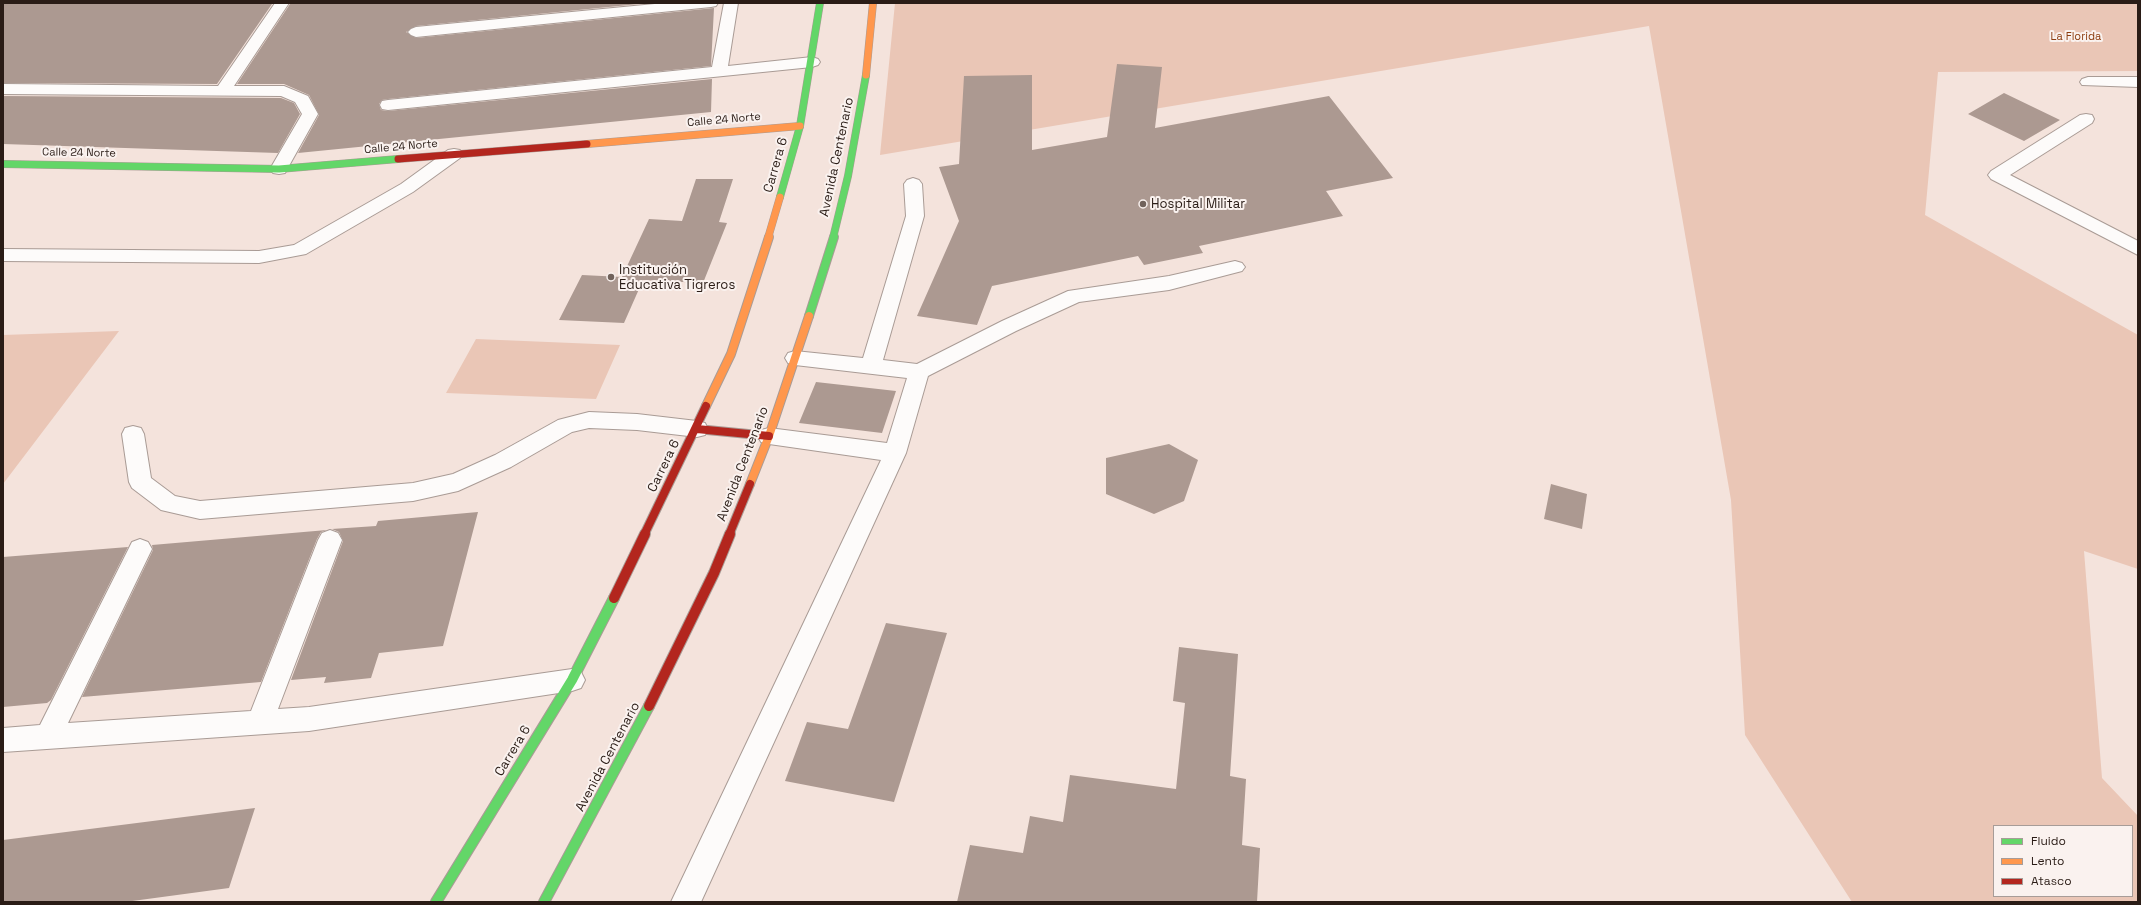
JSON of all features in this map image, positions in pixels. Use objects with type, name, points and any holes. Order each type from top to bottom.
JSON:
[{"type":"main road","name":"Carrera 6","points":[[436,902],[572,680],[637,553],[731,354],[760,268],[800,126],[812,62],[820,3]]},
{"type":"main road","name":"Avenida Centenario","points":[[544,902],[638,731],[714,573],[769,436],[829,257],[848,176],[868,66],[873,3]]},
{"type":"main road","name":"Calle 24 Norte","points":[[3,164],[279,169],[800,126]]},
{"type":"main road","points":[[696,429],[769,436]]},
{"type":"street","points":[[223,90],[282,3]]},
{"type":"street","points":[[416,32],[711,3]]},
{"type":"street","points":[[720,72],[731,3]]},
{"type":"street","points":[[388,105],[812,62]]},
{"type":"street","points":[[2088,82],[2138,82]]},
{"type":"street","points":[[3,89],[284,91],[302,100],[310,114],[279,169]]},
{"type":"street","points":[[2086,119],[1997,175],[2138,249]]},
{"type":"street","points":[[3,255],[259,257],[299,250],[407,188],[454,154]]},
{"type":"street","points":[[871,366],[915,216],[914,184]]},
{"type":"street","points":[[795,358],[919,372],[1009,326],[1075,296],[1169,283],[1235,267]]},
{"type":"street","points":[[686,902],[895,453],[919,372]]},
{"type":"street","points":[[132,434],[140,482],[169,504],[200,510],[413,492],[458,482],[503,461],[566,426],[589,420],[637,422],[696,429]]},
{"type":"street","points":[[769,436],[895,453]]},
{"type":"street","points":[[260,722],[330,540]]},
{"type":"street","points":[[48,737],[140,549]]},
{"type":"street","points":[[3,740],[309,719],[572,680]]},
{"type":"green space","name":"La Florida","points":[[895,3],[2138,3],[2138,71],[1938,72],[1925,215],[2138,335],[2138,569],[2084,551],[2102,778],[2138,816],[2138,902],[1852,902],[1745,735],[1731,500],[1649,26],[880,155]]},
{"type":"green space","points":[[119,331],[3,484],[3,335]]},
{"type":"green space","points":[[476,339],[620,345],[596,399],[446,393]]},
{"type":"building","points":[[649,3],[416,26],[406,32],[416,38],[714,8],[711,66],[388,99],[382,100],[379,104],[381,110],[388,111],[712,79],[711,112],[298,153],[319,115],[309,95],[284,84],[237,84],[290,4]]},
{"type":"building","points":[[3,4],[272,4],[217,84],[3,83]]},
{"type":"building","name":"Hospital Militar","points":[[1117,64],[1162,67],[1155,128],[1329,96],[1393,178],[1326,191],[1343,216],[1199,246],[1203,253],[1144,265],[1138,256],[992,286],[977,325],[917,316],[959,221],[939,167],[959,164],[964,76],[1032,75],[1032,150],[1107,137]]},
{"type":"building","points":[[2004,93],[2060,120],[2024,141],[1968,114]]},
{"type":"building","points":[[3,96],[281,98],[294,103],[300,114],[278,153],[3,144]]},
{"type":"building","points":[[696,179],[733,179],[719,222],[727,223],[703,283],[643,280],[624,323],[559,320],[582,275],[622,277],[649,219],[682,221]]},
{"type":"building","points":[[816,382],[896,391],[882,433],[799,423]]},
{"type":"building","points":[[1169,444],[1198,460],[1184,501],[1154,514],[1106,494],[1106,458]]},
{"type":"building","points":[[1551,484],[1587,494],[1582,529],[1544,519]]},
{"type":"building","points":[[478,512],[443,646],[379,653],[371,678],[324,683],[326,677],[291,680],[343,541],[339,532],[332,529],[376,526],[378,521]]},
{"type":"building","points":[[327,530],[321,532],[317,539],[261,682],[82,697],[153,550],[152,545]]},
{"type":"building","points":[[128,547],[51,700],[47,703],[3,707],[3,557]]},
{"type":"building","points":[[886,623],[947,633],[894,802],[785,781],[807,722],[848,729]]},
{"type":"building","points":[[1179,647],[1238,654],[1230,776],[1246,779],[1242,845],[1260,848],[1257,902],[957,902],[970,845],[1023,853],[1030,816],[1063,822],[1070,775],[1176,789],[1185,703],[1173,701]]},
{"type":"building","points":[[255,808],[229,888],[125,902],[3,902],[3,840]]},
{"type":"traffic: fast","points":[[780,197],[800,126],[820,3]]},
{"type":"traffic: fast","points":[[809,316],[829,257],[848,176],[866,75]]},
{"type":"traffic: fast","points":[[3,164],[279,169],[398,159]]},
{"type":"traffic: fast","points":[[436,902],[572,680],[614,598]]},
{"type":"traffic: fast","points":[[544,902],[649,706]]},
{"type":"traffic: slow","points":[[866,75],[873,3]]},
{"type":"traffic: slow","points":[[587,144],[800,126]]},
{"type":"traffic: slow","points":[[706,406],[731,354],[760,268],[780,197]]},
{"type":"traffic: slow","points":[[750,484],[769,436],[809,316]]},
{"type":"traffic: jam","points":[[398,159],[587,144]]},
{"type":"traffic: jam","points":[[614,598],[706,406]]},
{"type":"traffic: jam","points":[[697,429],[769,436]]},
{"type":"traffic: jam","points":[[649,706],[714,573],[750,484]]},
{"type":"place","name":"Hospital Militar","points":[[1143,204]]},
{"type":"place","name":"Institución Educativa Tigreros","points":[[611,277]]}]
